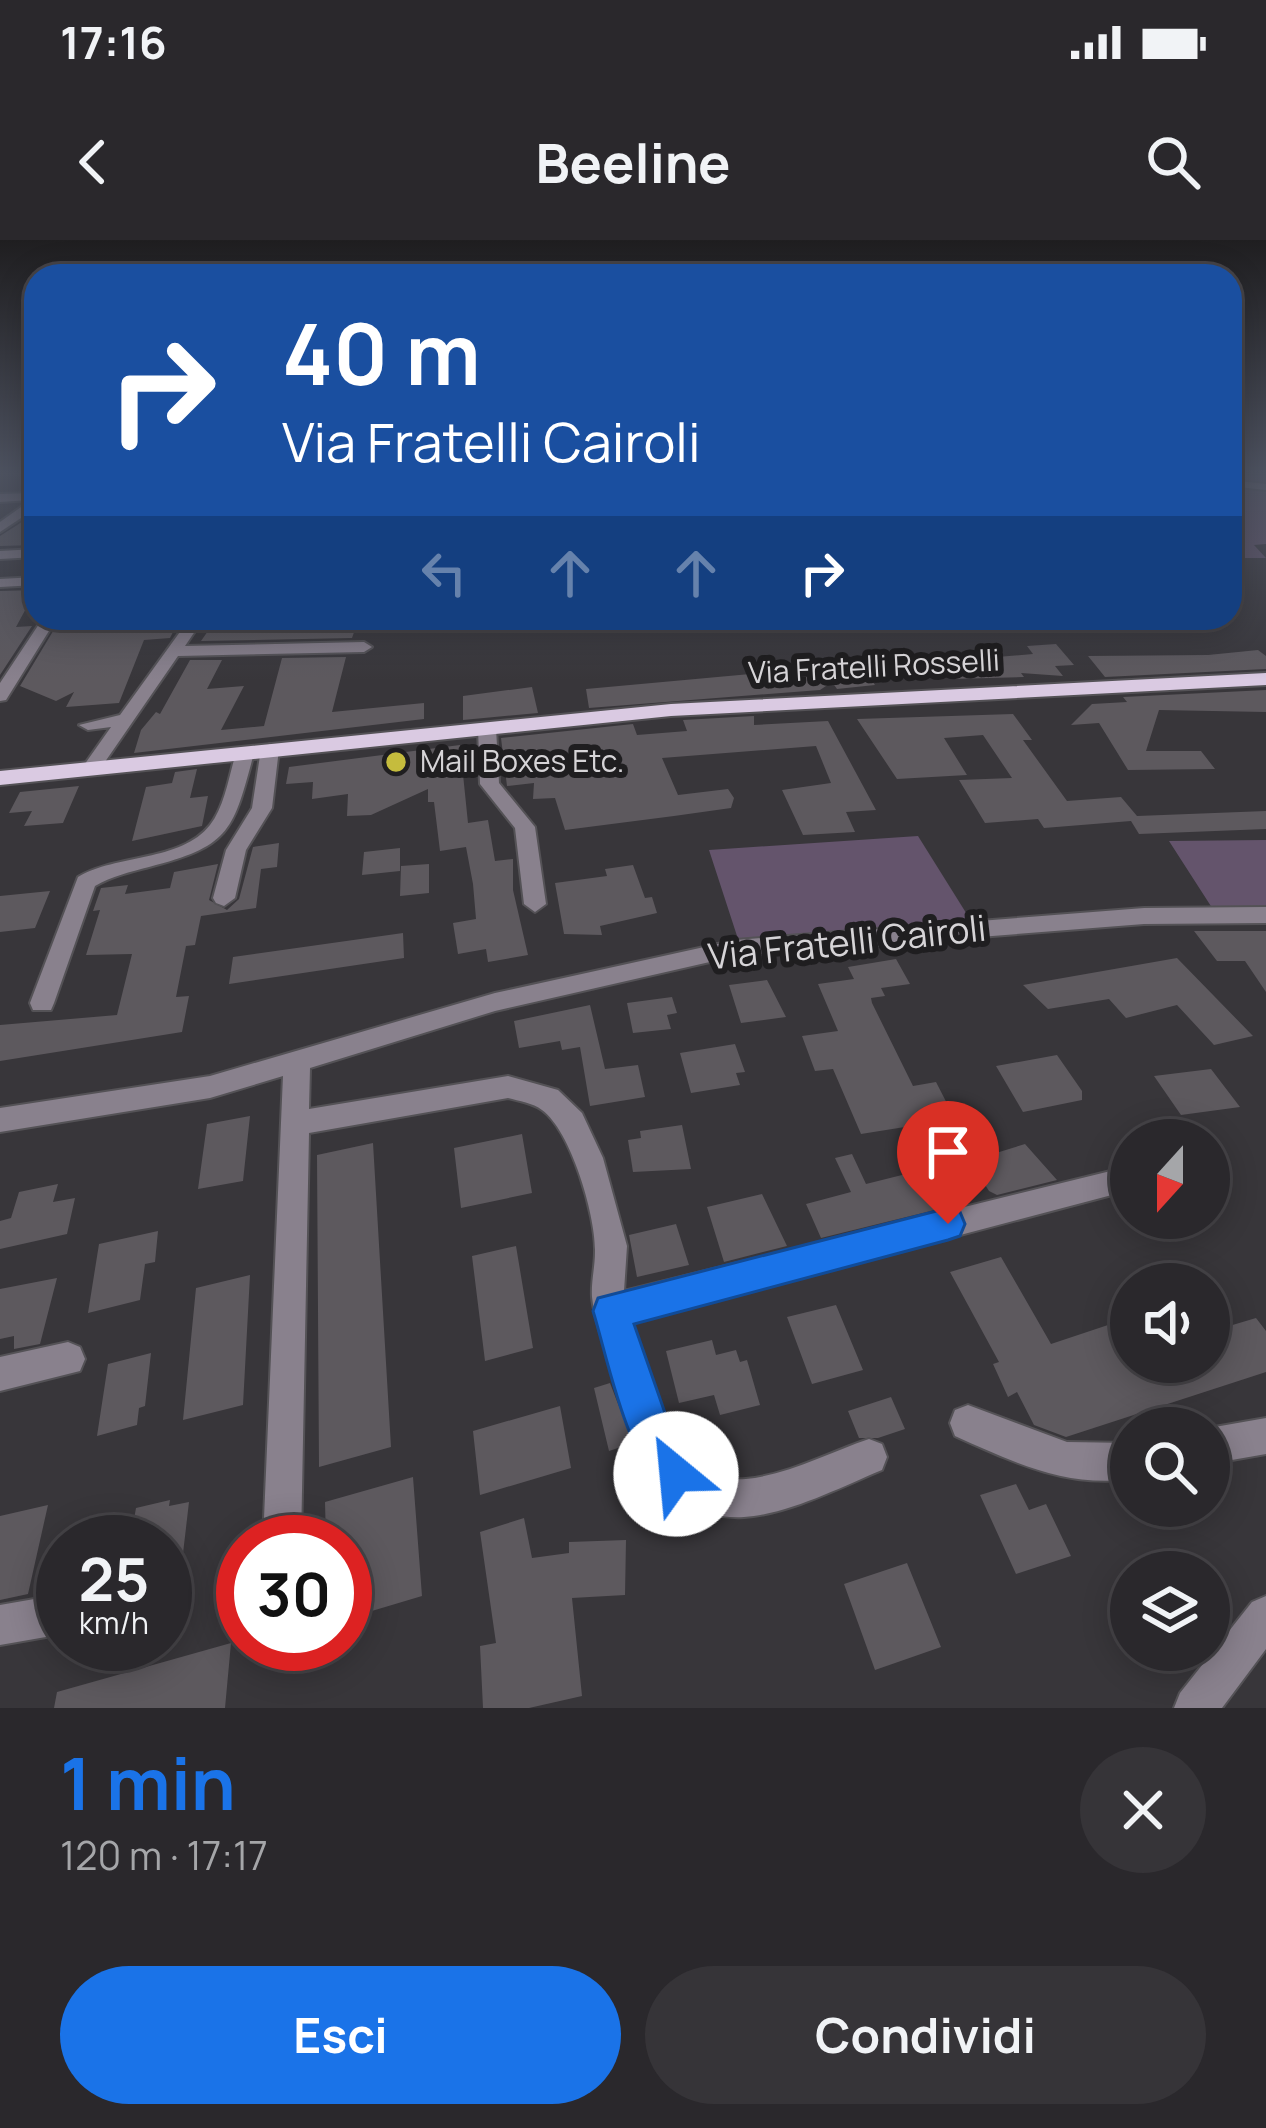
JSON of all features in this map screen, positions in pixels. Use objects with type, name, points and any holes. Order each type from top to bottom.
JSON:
[{"type":"main road","name":"Via Fratelli Rosselli","points":[[0,778],[776,702],[1266,680]]},
{"type":"street","points":[[0,696],[42,630]]},
{"type":"street","points":[[91,768],[189,630]]},
{"type":"street","points":[[175,651],[364,647]]},
{"type":"street","points":[[88,724],[127,719]]},
{"type":"street","points":[[487,728],[490,784],[525,827],[535,904]]},
{"type":"street","points":[[224,898],[236,850],[262,808],[270,749]]},
{"type":"street","points":[[42,1003],[86,882],[107,871],[198,848],[215,837],[225,823],[245,753]]},
{"type":"street","name":"Via Fratelli Cairoli","points":[[0,1120],[210,1087],[495,1002],[736,948],[1144,916],[1266,915]]},
{"type":"street","points":[[283,1515],[297,1060]]},
{"type":"street","points":[[295,1123],[508,1087],[548,1098],[578,1132],[589,1158],[611,1246],[611,1311],[656,1445],[691,1486],[724,1498],[749,1497],[869,1457]]},
{"type":"street","points":[[611,1311],[1110,1182]]},
{"type":"street","points":[[0,1374],[68,1359]]},
{"type":"street","points":[[968,1423],[1061,1461],[1110,1465]]},
{"type":"street","points":[[1230,1442],[1266,1436]]},
{"type":"street","points":[[1195,1708],[1266,1616]]},
{"type":"street","points":[[0,1625],[36,1619]]},
{"type":"shaded area","points":[[1242,544],[1266,544],[1254,545],[1266,558],[1242,558]]},
{"type":"shaded area","points":[[918,836],[973,924],[738,939],[709,850]]},
{"type":"shaded area","points":[[1266,840],[1266,914],[1216,914],[1169,841]]},
{"type":"building","points":[[24,590],[24,612],[16,627],[29,630],[0,675],[0,591]]},
{"type":"building","points":[[54,630],[174,630],[170,638],[144,640],[119,703],[66,707],[74,692],[56,701],[20,686]]},
{"type":"building","points":[[209,630],[355,630],[352,638],[201,641]]},
{"type":"building","points":[[1056,644],[1074,665],[1055,666],[1063,676],[1021,673],[1024,677],[950,679],[938,662],[1033,654],[1027,646]]},
{"type":"building","points":[[1258,650],[1266,656],[1266,669],[1105,677],[1088,656],[1208,655]]},
{"type":"building","points":[[346,657],[332,712],[424,703],[424,719],[134,753],[141,730],[156,712],[160,714],[190,660],[222,660],[207,689],[244,686],[221,730],[264,726],[282,658]]},
{"type":"building","points":[[860,664],[875,685],[837,689],[832,682],[820,690],[589,708],[586,689]]},
{"type":"building","points":[[532,687],[538,713],[463,720],[463,696]]},
{"type":"building","points":[[1266,690],[1266,712],[1159,710],[1146,751],[1201,751],[1215,769],[1128,770],[1099,723],[1071,725],[1092,704],[1127,702],[1123,697]]},
{"type":"building","points":[[1013,714],[1032,740],[1023,740],[1067,801],[1121,797],[1137,816],[1266,811],[1266,829],[1139,834],[1131,821],[1044,828],[1038,819],[985,823],[959,780],[1012,778],[983,735],[944,738],[967,775],[897,779],[857,719]]},
{"type":"building","points":[[754,716],[754,725],[828,721],[876,810],[846,812],[855,832],[803,835],[782,790],[831,783],[816,746],[662,758],[678,795],[728,789],[734,798],[731,808],[674,816],[565,830],[555,798],[533,799],[534,783],[507,786],[501,738],[633,724],[637,735],[687,731],[683,720]]},
{"type":"building","points":[[460,745],[468,823],[488,820],[495,861],[513,859],[513,890],[528,955],[488,962],[486,949],[458,954],[453,923],[476,919],[473,884],[466,847],[440,851],[428,789],[371,815],[347,816],[348,794],[312,799],[313,782],[286,784],[289,767]]},
{"type":"building","points":[[197,769],[190,798],[208,796],[202,826],[132,841],[146,787],[172,783],[175,772]]},
{"type":"building","points":[[79,786],[63,823],[24,826],[32,811],[9,813],[20,792]]},
{"type":"building","points":[[279,843],[277,867],[261,869],[256,908],[201,916],[195,945],[186,946],[176,997],[189,996],[182,1032],[0,1061],[0,1025],[117,1015],[132,954],[86,955],[100,910],[93,911],[101,888],[128,885],[125,894],[170,888],[174,872],[218,864],[209,900],[227,910],[239,899],[253,847]]},
{"type":"building","points":[[400,848],[400,871],[362,875],[364,852]]},
{"type":"building","points":[[429,864],[429,893],[400,896],[401,866]]},
{"type":"building","points":[[633,865],[645,898],[652,897],[657,913],[600,926],[602,935],[564,934],[555,883],[607,876],[605,869]]},
{"type":"building","points":[[50,891],[35,928],[0,932],[0,896]]},
{"type":"building","points":[[1194,931],[1266,931],[1266,992],[1245,961],[1217,961]]},
{"type":"building","points":[[403,933],[404,958],[229,984],[233,957]]},
{"type":"building","points":[[1177,958],[1253,1036],[1214,1045],[1177,1005],[1126,1018],[1109,999],[1048,1009],[1023,985]]},
{"type":"building","points":[[896,959],[910,984],[881,988],[885,996],[871,998],[872,1003],[913,1086],[936,1082],[955,1119],[861,1134],[833,1069],[815,1071],[802,1036],[838,1031],[818,984],[854,979],[848,967]]},
{"type":"building","points":[[767,980],[786,1017],[741,1023],[729,985]]},
{"type":"building","points":[[672,997],[677,1013],[667,1015],[671,1029],[633,1033],[627,1003]]},
{"type":"building","points":[[590,1005],[605,1069],[638,1065],[645,1097],[590,1106],[580,1047],[562,1050],[560,1041],[519,1048],[514,1021]]},
{"type":"building","points":[[735,1044],[745,1072],[736,1073],[740,1085],[691,1093],[680,1053]]},
{"type":"building","points":[[1057,1055],[1082,1091],[1082,1100],[1023,1112],[996,1066]]},
{"type":"building","points":[[1211,1069],[1240,1107],[1181,1115],[1154,1076]]},
{"type":"building","points":[[250,1116],[243,1181],[198,1189],[207,1124]]},
{"type":"building","points":[[682,1125],[691,1169],[633,1172],[628,1140],[641,1138],[640,1131]]},
{"type":"building","points":[[522,1134],[532,1193],[461,1208],[454,1148]]},
{"type":"building","points":[[373,1143],[391,1447],[319,1467],[317,1155]]},
{"type":"building","points":[[1025,1144],[1057,1180],[997,1195],[989,1191],[970,1161]]},
{"type":"building","points":[[852,1154],[866,1184],[922,1170],[943,1208],[821,1238],[806,1204],[851,1192],[835,1158]]},
{"type":"building","points":[[58,1184],[53,1202],[75,1198],[67,1234],[0,1249],[0,1221],[11,1218],[19,1192]]},
{"type":"building","points":[[762,1194],[787,1246],[724,1262],[707,1207]]},
{"type":"building","points":[[676,1224],[689,1265],[637,1277],[629,1235]]},
{"type":"building","points":[[158,1231],[155,1262],[145,1264],[140,1300],[88,1313],[99,1244]]},
{"type":"building","points":[[516,1246],[533,1348],[485,1361],[472,1256]]},
{"type":"building","points":[[1001,1257],[1051,1344],[1110,1324],[1110,1383],[1230,1383],[1230,1326],[1256,1318],[1266,1331],[1266,1372],[1158,1407],[1110,1407],[1110,1423],[1066,1437],[1034,1425],[1017,1392],[1008,1397],[993,1364],[999,1362],[950,1272]]},
{"type":"building","points":[[250,1275],[243,1405],[183,1420],[196,1288]]},
{"type":"building","points":[[57,1278],[40,1344],[14,1349],[14,1336],[0,1339],[0,1289]]},
{"type":"building","points":[[836,1305],[863,1370],[812,1384],[787,1317]]},
{"type":"building","points":[[712,1340],[716,1355],[736,1350],[740,1362],[747,1360],[760,1405],[720,1415],[714,1395],[679,1403],[666,1351]]},
{"type":"building","points":[[151,1353],[145,1406],[139,1408],[137,1425],[97,1436],[108,1364]]},
{"type":"building","points":[[610,1383],[633,1443],[609,1451],[594,1388]]},
{"type":"building","points":[[891,1397],[905,1429],[878,1438],[859,1438],[848,1411]]},
{"type":"building","points":[[560,1406],[571,1468],[480,1495],[473,1431]]},
{"type":"building","points":[[413,1477],[422,1596],[372,1611],[372,1515],[325,1515],[325,1502]]},
{"type":"building","points":[[1016,1484],[1029,1510],[1046,1504],[1071,1556],[1016,1574],[980,1495]]},
{"type":"building","points":[[170,1500],[169,1506],[189,1502],[187,1515],[135,1515],[136,1508]]},
{"type":"building","points":[[48,1505],[46,1515],[36,1515],[36,1558],[28,1594],[0,1600],[0,1516]]},
{"type":"building","points":[[524,1518],[532,1558],[569,1553],[569,1542],[626,1540],[625,1595],[572,1598],[582,1696],[529,1708],[483,1708],[480,1646],[496,1643],[480,1532]]},
{"type":"building","points":[[907,1563],[941,1647],[875,1670],[844,1584]]},
{"type":"building","points":[[216,1647],[216,1671],[228,1671],[225,1708],[54,1708],[57,1692],[132,1671],[192,1671],[192,1654]]},
{"type":"place","name":"Mail Boxes Etc.","points":[[396,762]]},
{"type":"route","points":[[676,1474],[656,1445],[611,1311],[948,1224]]}]
